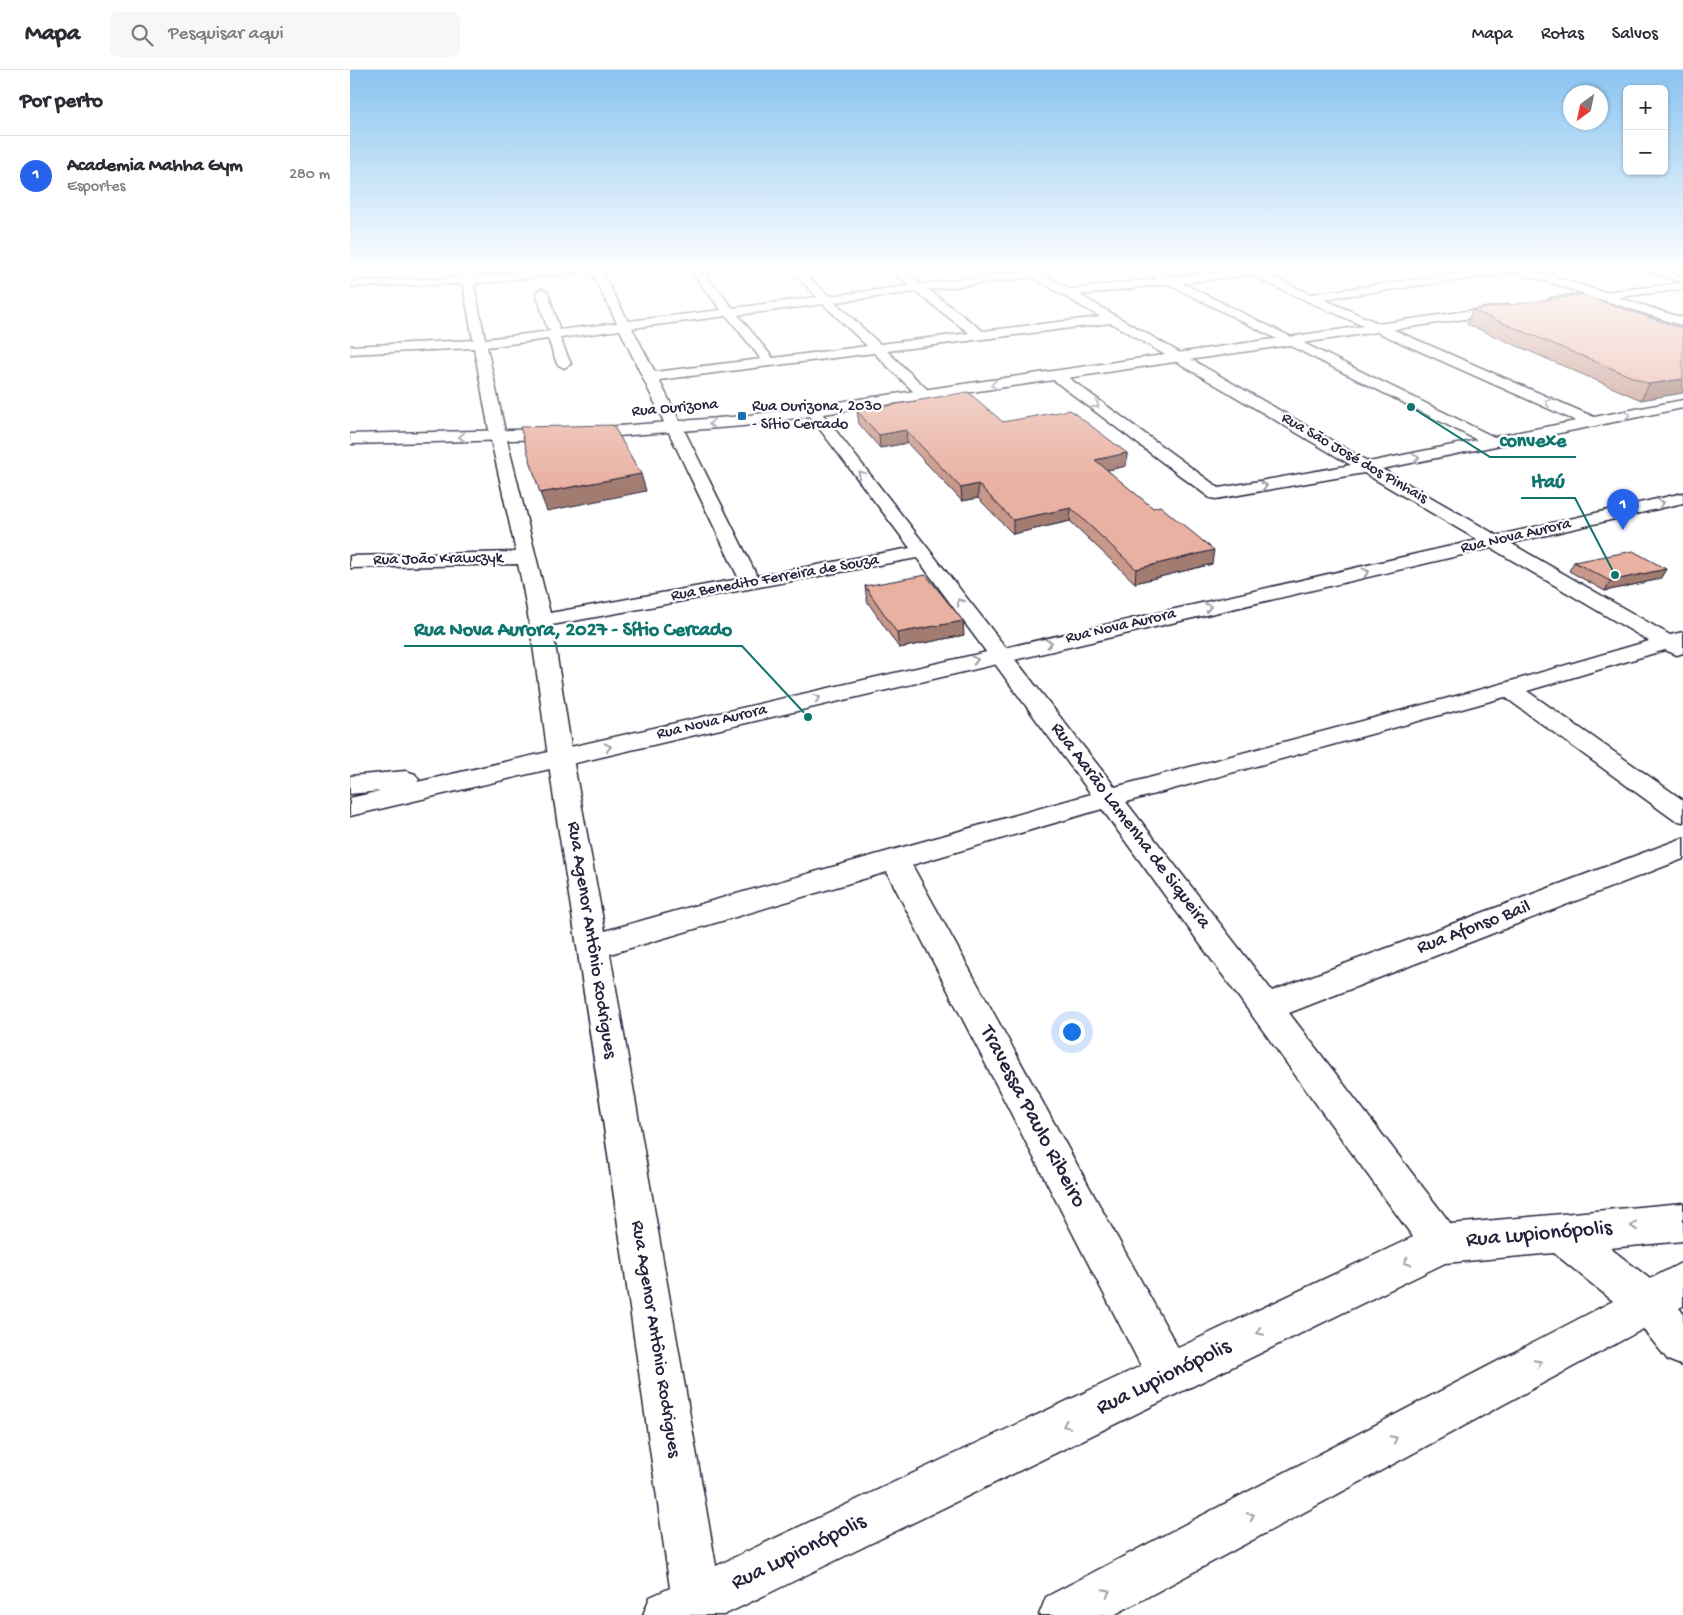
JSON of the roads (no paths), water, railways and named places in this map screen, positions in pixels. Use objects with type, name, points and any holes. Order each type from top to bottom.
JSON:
[{"type":"street","points":[[350,350],[422,340]]},
{"type":"street","name":"Rua Agenor Antônio Rodrigues","points":[[482,340],[498,436],[541,621],[560,759],[593,947],[688,1611]]},
{"type":"street","points":[[555,340],[564,364]]},
{"type":"street","points":[[631,340],[751,583]]},
{"type":"street","points":[[752,340],[770,362]]},
{"type":"street","points":[[870,340],[924,394]]},
{"type":"street","points":[[650,377],[949,340]]},
{"type":"street","name":"Rua São José dos Pinhais","points":[[1149,340],[1496,542],[1678,644]]},
{"type":"street","name":"Rua Ourizona","points":[[350,439],[498,436],[676,428],[813,411],[1299,340]]},
{"type":"street","points":[[1410,340],[1592,422]]},
{"type":"street","points":[[1293,341],[1492,442]]},
{"type":"street","points":[[1057,376],[1216,494],[1368,467],[1683,404]]},
{"type":"street","name":"Rua Aarão Lamenha de Siqueira","points":[[813,411],[1002,654],[1442,1244]]},
{"type":"street","name":"Rua Nova Aurora","points":[[350,807],[1002,654],[1683,498]]},
{"type":"street","name":"Rua Benedito Ferreira de Souza","points":[[541,621],[921,552]]},
{"type":"street","name":"Rua João Krawczyk","points":[[350,562],[526,558]]},
{"type":"street","points":[[593,947],[1108,798],[1678,644]]},
{"type":"street","points":[[1509,689],[1683,812]]},
{"type":"street","name":"Rua Nova Aurora","points":[[350,785],[437,777],[560,759]]},
{"type":"street","name":"Rua Afonso Bail","points":[[1265,1008],[1683,848]]},
{"type":"street","name":"Travessa Paulo Ribeiro","points":[[895,860],[1169,1375]]},
{"type":"street","name":"Rua Lupionópolis","points":[[688,1611],[1169,1375],[1442,1244],[1683,1222]]},
{"type":"street","points":[[1560,1234],[1666,1293],[1683,1345]]},
{"type":"street","points":[[1064,1615],[1666,1293]]},
{"type":"place","name":"convexe","points":[[1411,407]]},
{"type":"place","name":"Rua Ourizona, 2030 - Sítio Cercado","points":[[742,416]]},
{"type":"place","name":"Academia Mahha Gym","points":[[1623,530]]},
{"type":"place","name":"Itaú","points":[[1615,575]]},
{"type":"place","name":"Rua Nova Aurora, 2027 - Sítio Cercado","points":[[808,717]]}]
